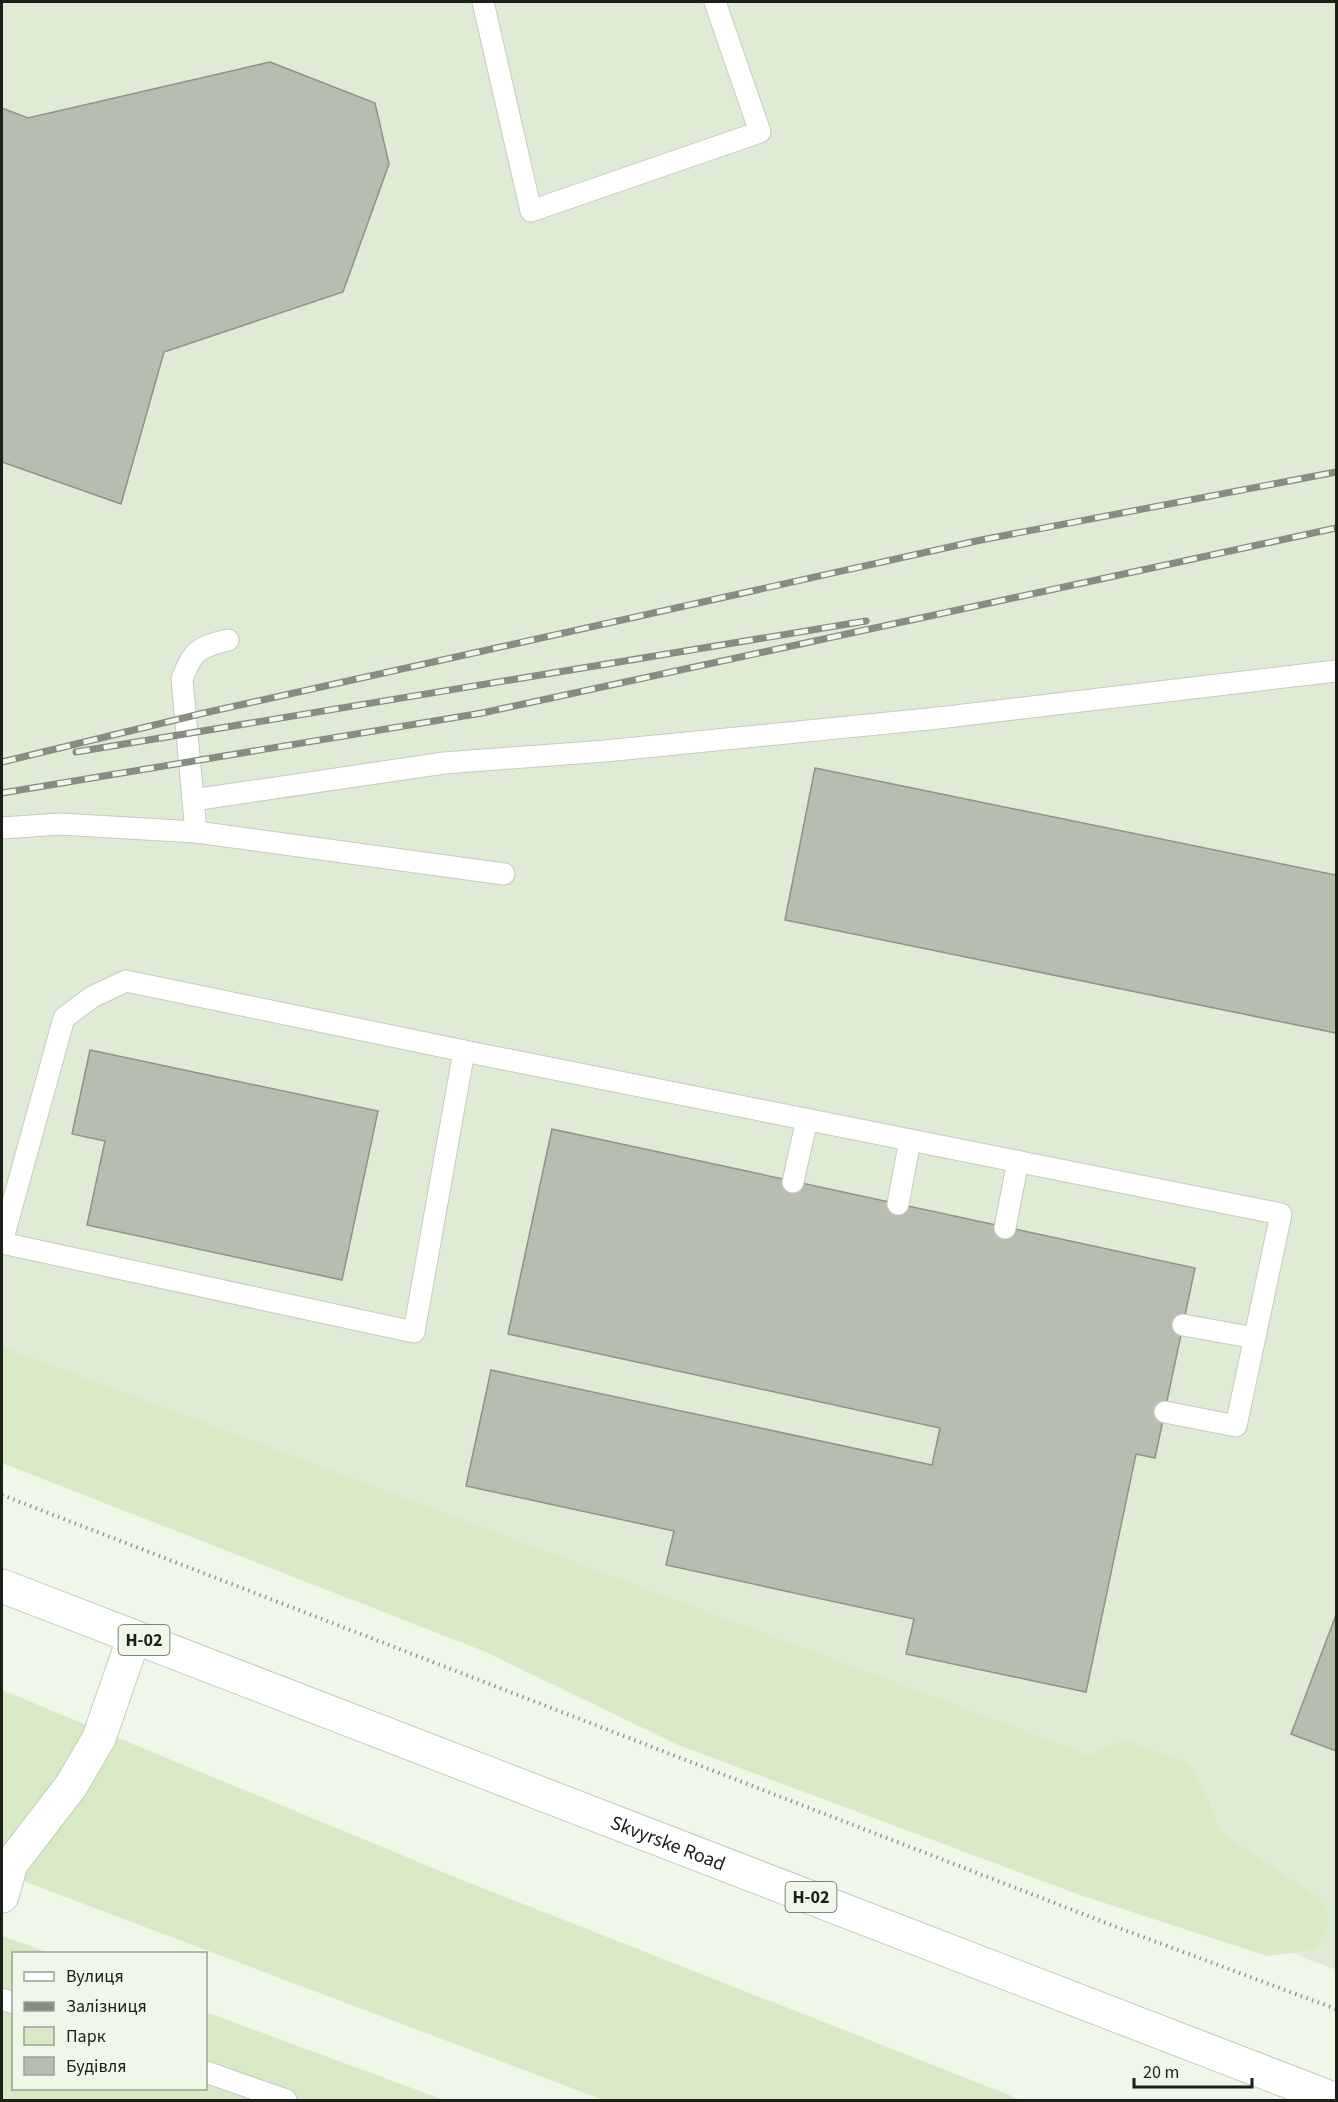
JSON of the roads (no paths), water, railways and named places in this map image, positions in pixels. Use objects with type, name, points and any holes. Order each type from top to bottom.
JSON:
[{"type":"main road","name":"Skvyrske Road","points":[[2,1586],[1336,2100]]},
{"type":"main road","points":[[2,1896],[11,1864],[71,1786],[99,1738],[134,1637]]},
{"type":"lane","points":[[483,2],[531,212],[760,132],[715,2]]},
{"type":"lane","points":[[196,832],[182,679],[189,660],[203,646],[228,640]]},
{"type":"lane","points":[[193,800],[444,763],[617,750],[938,718],[1336,671]]},
{"type":"lane","points":[[2,828],[60,824],[196,832],[504,874]]},
{"type":"lane","points":[[464,1051],[414,1332],[2,1242],[64,1018],[92,997],[126,981],[1281,1214],[1236,1426],[1165,1412]]},
{"type":"lane","points":[[793,1182],[807,1119]]},
{"type":"lane","points":[[898,1204],[910,1140]]},
{"type":"lane","points":[[1005,1228],[1018,1161]]},
{"type":"lane","points":[[1183,1325],[1255,1338]]},
{"type":"lane","points":[[207,2072],[286,2100]]},
{"type":"railway","points":[[2,762],[204,713],[981,540],[1336,472]]},
{"type":"railway","points":[[2,793],[482,713],[1336,528]]},
{"type":"railway","points":[[76,752],[866,621]]}]
